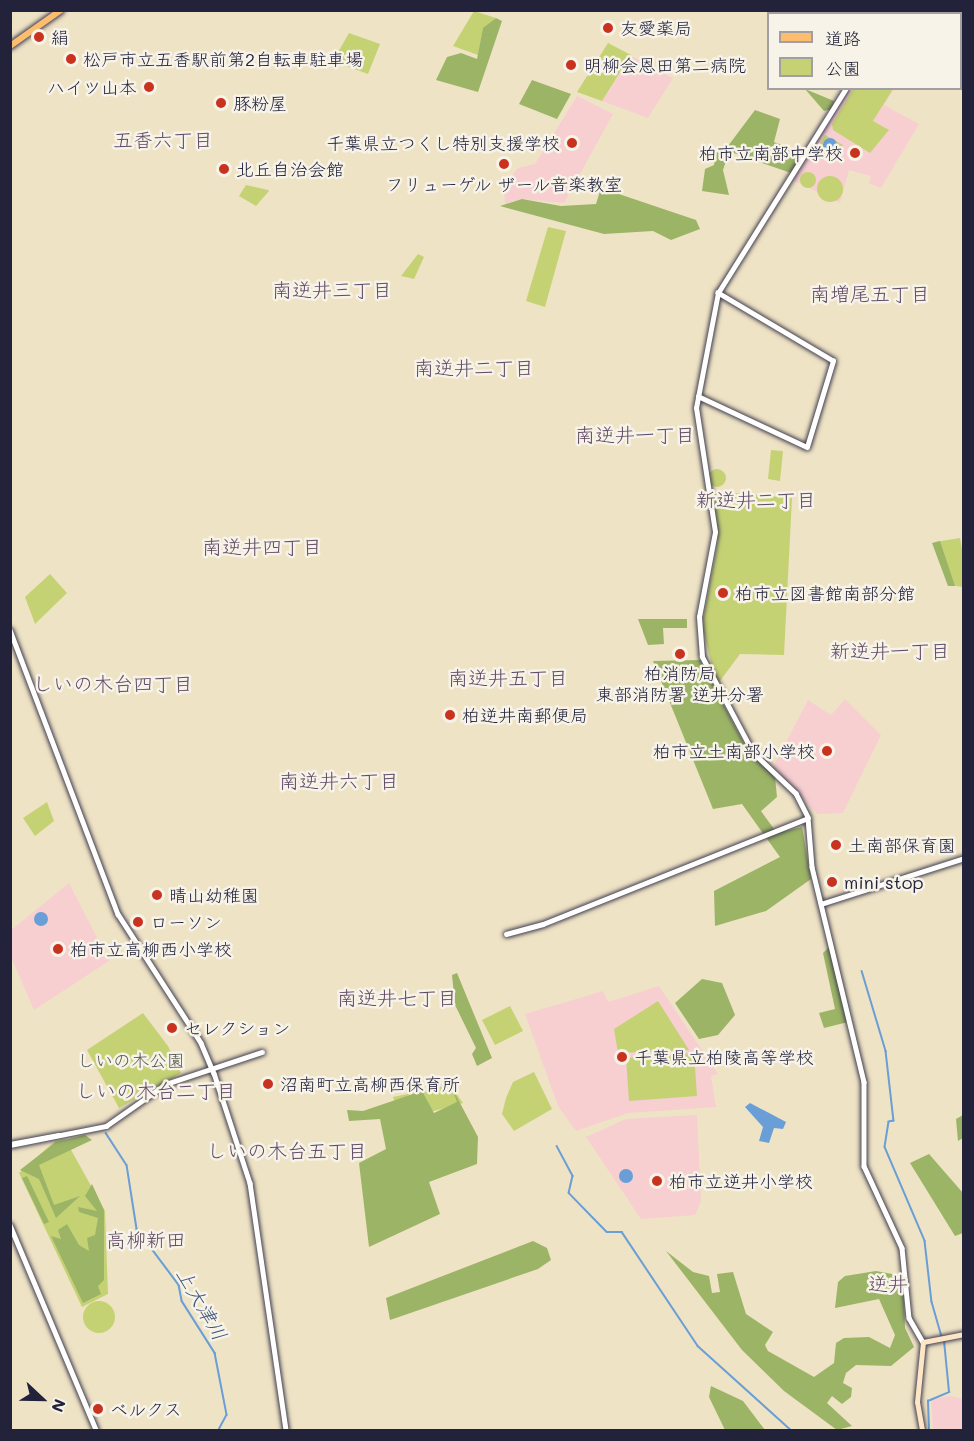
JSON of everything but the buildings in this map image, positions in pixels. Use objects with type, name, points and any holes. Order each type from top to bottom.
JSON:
[{"type":"main road","points":[[10,46],[61,10]]},
{"type":"main road","points":[[922,1431],[917,1402],[923,1342],[963,1334]]},
{"type":"street","points":[[845,90],[718,293],[698,396],[696,419],[715,532],[699,617],[702,657],[753,753],[796,794],[808,819],[821,904],[864,1082],[864,1166],[902,1248],[909,1318],[923,1342]]},
{"type":"street","points":[[698,396],[807,447],[833,361],[718,293]]},
{"type":"street","points":[[10,630],[118,914],[212,1068],[250,1183],[286,1431]]},
{"type":"street","points":[[506,934],[543,924],[808,819]]},
{"type":"street","points":[[821,904],[963,858]]},
{"type":"street","points":[[10,1144],[106,1126],[154,1089],[262,1052]]},
{"type":"street","points":[[10,1144],[44,1139],[46,1146],[54,1137],[61,1135]]},
{"type":"street","points":[[10,1225],[96,1431]]},
{"type":"shaded area","name":"千葉県立つくし特別支援学校","points":[[631,56],[673,78],[648,118],[602,101]]},
{"type":"shaded area","name":"柏市立南部中学校","points":[[848,90],[893,90],[884,105],[919,124],[881,188],[869,183],[871,176],[849,170],[840,203],[793,180]]},
{"type":"shaded area","name":"千葉県立つくし特別支援学校","points":[[577,96],[613,114],[564,203],[522,199],[505,204],[504,185],[518,168],[535,164]]},
{"type":"shaded area","name":"柏市立土南部小学校","points":[[845,699],[881,735],[843,813],[817,814],[773,767],[808,700],[831,715]]},
{"type":"shaded area","name":"柏市立高柳西小学校","points":[[69,883],[109,961],[34,1010],[11,957],[10,931]]},
{"type":"shaded area","name":"千葉県立柏陵高等学校","points":[[659,986],[718,1074],[711,1076],[716,1107],[628,1113],[576,1131],[558,1106],[525,1014],[603,991],[608,1002]]},
{"type":"shaded area","name":"柏市立逆井小学校","points":[[697,1115],[701,1201],[695,1215],[641,1219],[586,1137],[626,1119]]},
{"type":"shaded area","points":[[950,1396],[963,1399],[963,1430],[933,1430],[931,1399]]},
{"type":"green space","points":[[474,11],[496,18],[483,29],[478,55],[453,46]]},
{"type":"green space","points":[[496,18],[502,21],[478,92],[436,80],[447,57],[461,53],[477,59],[483,28]]},
{"type":"green space","points":[[349,33],[380,44],[368,74],[333,61]]},
{"type":"green space","points":[[608,43],[631,55],[602,101],[577,92]]},
{"type":"green space","points":[[532,80],[571,94],[557,119],[519,104]]},
{"type":"green space","points":[[806,90],[834,101],[832,109],[824,111]]},
{"type":"green space","points":[[853,90],[892,90],[873,121],[889,130],[870,153],[833,130],[832,124]]},
{"type":"green space","points":[[755,110],[780,119],[774,142],[803,153],[791,173],[725,150]]},
{"type":"green space","points":[[825,135],[843,145],[834,159],[817,149]]},
{"type":"green space","points":[[716,152],[728,155],[723,170],[729,195],[702,191],[705,169],[714,165]]},
{"type":"green space","points":[[808,172],[816,180],[808,188],[800,180]]},
{"type":"green space","points":[[830,176],[839,180],[843,189],[839,198],[830,202],[821,198],[817,189],[821,180]]},
{"type":"green space","points":[[246,185],[269,191],[256,206],[239,196]]},
{"type":"green space","points":[[601,188],[696,220],[700,229],[671,240],[653,231],[604,234],[500,206],[522,199],[561,206],[596,204]]},
{"type":"green space","points":[[548,227],[566,231],[545,307],[526,301]]},
{"type":"green space","points":[[418,254],[424,257],[414,279],[401,276]]},
{"type":"green space","points":[[771,450],[783,451],[780,481],[768,479]]},
{"type":"green space","points":[[717,469],[723,472],[726,478],[723,484],[717,487],[711,484],[708,478],[711,472]]},
{"type":"green space","points":[[713,491],[792,498],[784,655],[740,654],[717,685],[702,626],[718,541]]},
{"type":"green space","points":[[960,538],[963,555],[963,587],[950,585],[935,542]]},
{"type":"green space","points":[[940,541],[955,586],[948,586],[932,543]]},
{"type":"green space","points":[[50,574],[67,593],[35,624],[25,597]]},
{"type":"green space","points":[[638,619],[687,619],[687,628],[663,628],[664,644],[648,645]]},
{"type":"green space","points":[[700,660],[749,753],[775,777],[777,797],[761,811],[777,833],[802,827],[811,879],[766,911],[715,926],[714,891],[780,857],[742,804],[713,809],[653,661]]},
{"type":"green space","points":[[47,802],[54,821],[35,836],[23,818]]},
{"type":"green space","points":[[830,946],[848,1022],[824,1028],[819,1013],[835,1009],[823,953]]},
{"type":"green space","points":[[457,973],[492,1058],[477,1066],[472,1054],[476,1048],[455,1005],[452,975]]},
{"type":"green space","points":[[702,979],[722,983],[735,1015],[718,1035],[699,1039],[675,1003]]},
{"type":"green space","points":[[658,1001],[689,1050],[618,1053],[614,1029]]},
{"type":"green space","points":[[510,1006],[523,1031],[495,1045],[482,1020]]},
{"type":"green space","name":"しいの木公園","points":[[143,1013],[168,1046],[181,1073],[119,1108],[87,1050]]},
{"type":"green space","points":[[694,1053],[697,1096],[629,1101],[626,1058]]},
{"type":"green space","points":[[534,1072],[552,1109],[514,1131],[502,1114],[506,1098],[513,1082]]},
{"type":"green space","points":[[450,1085],[463,1103],[401,1120],[393,1097]]},
{"type":"green space","points":[[451,1086],[478,1137],[477,1164],[429,1182],[440,1214],[369,1247],[359,1163],[386,1149],[380,1119],[349,1121],[347,1110],[363,1111],[422,1091],[434,1113],[457,1102]]},
{"type":"green space","points":[[963,1115],[963,1138],[958,1141],[956,1119]]},
{"type":"green space","points":[[85,1135],[92,1140],[39,1165],[54,1205],[80,1196],[56,1218],[39,1179],[20,1170],[56,1142]]},
{"type":"green space","points":[[65,1139],[105,1211],[108,1294],[82,1307],[19,1173],[55,1141]]},
{"type":"green space","points":[[929,1154],[963,1193],[963,1233],[955,1236],[910,1163]]},
{"type":"green space","points":[[27,1176],[49,1222],[44,1224],[22,1178]]},
{"type":"green space","points":[[92,1184],[104,1210],[104,1280],[98,1286],[101,1294],[83,1303],[51,1236],[61,1239],[58,1230],[67,1224],[79,1245],[89,1251],[87,1238],[95,1235],[98,1218],[79,1212],[78,1207],[97,1211],[85,1196]]},
{"type":"green space","points":[[533,1241],[547,1248],[551,1260],[538,1269],[390,1320],[386,1298]]},
{"type":"green space","points":[[666,1251],[693,1272],[709,1276],[712,1293],[720,1292],[717,1274],[733,1272],[746,1314],[773,1332],[765,1345],[768,1351],[814,1377],[834,1363],[836,1343],[844,1338],[869,1337],[890,1348],[895,1335],[879,1299],[835,1308],[838,1282],[845,1276],[876,1271],[903,1276],[905,1328],[914,1347],[891,1366],[856,1365],[846,1373],[843,1383],[852,1388],[851,1397],[842,1404],[832,1396],[827,1403],[852,1426],[837,1430],[784,1391],[742,1350]]},
{"type":"green space","points":[[99,1301],[110,1306],[115,1317],[110,1328],[99,1333],[88,1328],[83,1317],[88,1306]]},
{"type":"green space","points":[[711,1386],[743,1401],[765,1430],[725,1430],[709,1397]]},
{"type":"water","points":[[830,138],[835,140],[837,145],[835,150],[830,152],[825,150],[823,145],[825,140]]},
{"type":"water","points":[[41,912],[46,914],[48,919],[46,924],[41,926],[36,924],[34,919],[36,914]]},
{"type":"water","points":[[750,1103],[786,1122],[783,1129],[774,1128],[769,1143],[759,1141],[763,1127],[745,1107]]},
{"type":"water","points":[[626,1169],[631,1171],[633,1176],[631,1181],[626,1183],[621,1181],[619,1176],[621,1171]]},
{"type":"waterway","points":[[862,971],[886,1051],[894,1121],[889,1122],[885,1147],[925,1241],[932,1302],[942,1336]]},
{"type":"waterway","name":"上大津川","points":[[106,1133],[127,1165],[137,1229],[179,1285],[182,1301],[215,1353],[227,1415],[219,1430]]},
{"type":"waterway","points":[[557,1146],[573,1176],[569,1193],[607,1232],[622,1232],[698,1346],[791,1430]]},
{"type":"waterway","points":[[929,1430],[928,1401],[949,1392],[944,1341]]},
{"type":"place","name":"友愛薬局","points":[[608,28]]},
{"type":"place","name":"絹","points":[[39,37]]},
{"type":"place","name":"松戸市立五香駅前第2自転車駐車場","points":[[71,59]]},
{"type":"place","name":"明柳会恩田第二病院","points":[[571,65]]},
{"type":"place","name":"ハイツ山本","points":[[149,87]]},
{"type":"place","name":"豚粉屋","points":[[221,103]]},
{"type":"place","name":"千葉県立つくし特別支援学校","points":[[572,143]]},
{"type":"place","name":"柏市立南部中学校","points":[[855,153]]},
{"type":"place","name":"フリューゲル ザール音楽教室","points":[[504,164]]},
{"type":"place","name":"北丘自治会館","points":[[224,169]]},
{"type":"place","name":"柏市立図書館南部分館","points":[[723,593]]},
{"type":"place","name":"柏消防局 東部消防署 逆井分署","points":[[680,654]]},
{"type":"place","name":"柏逆井南郵便局","points":[[450,715]]},
{"type":"place","name":"柏市立土南部小学校","points":[[827,751]]},
{"type":"place","name":"土南部保育園","points":[[836,845]]},
{"type":"place","name":"mini stop","points":[[832,882]]},
{"type":"place","name":"晴山幼稚園","points":[[157,895]]},
{"type":"place","name":"ローソン","points":[[138,922]]},
{"type":"place","name":"柏市立高柳西小学校","points":[[58,949]]},
{"type":"place","name":"セレクション","points":[[172,1028]]},
{"type":"place","name":"千葉県立柏陵高等学校","points":[[622,1057]]},
{"type":"place","name":"沼南町立高柳西保育所","points":[[268,1084]]},
{"type":"place","name":"柏市立逆井小学校","points":[[657,1181]]},
{"type":"place","name":"ベルクス","points":[[98,1409]]},
{"type":"district","name":"五香六丁目","points":[[163,139]]},
{"type":"district","name":"南逆井三丁目","points":[[332,289]]},
{"type":"district","name":"南増尾五丁目","points":[[870,293]]},
{"type":"district","name":"南逆井二丁目","points":[[474,367]]},
{"type":"district","name":"南逆井一丁目","points":[[635,434]]},
{"type":"district","name":"新逆井二丁目","points":[[756,499]]},
{"type":"district","name":"南逆井四丁目","points":[[262,546]]},
{"type":"district","name":"新逆井一丁目","points":[[890,650]]},
{"type":"district","name":"南逆井五丁目","points":[[508,677]]},
{"type":"district","name":"しいの木台四丁目","points":[[113,683]]},
{"type":"district","name":"南逆井六丁目","points":[[339,780]]},
{"type":"district","name":"南逆井七丁目","points":[[397,997]]},
{"type":"district","name":"しいの木台二丁目","points":[[156,1090]]},
{"type":"district","name":"しいの木台五丁目","points":[[287,1150]]},
{"type":"district","name":"高柳新田","points":[[146,1239]]},
{"type":"district","name":"逆井","points":[[888,1283]]}]
